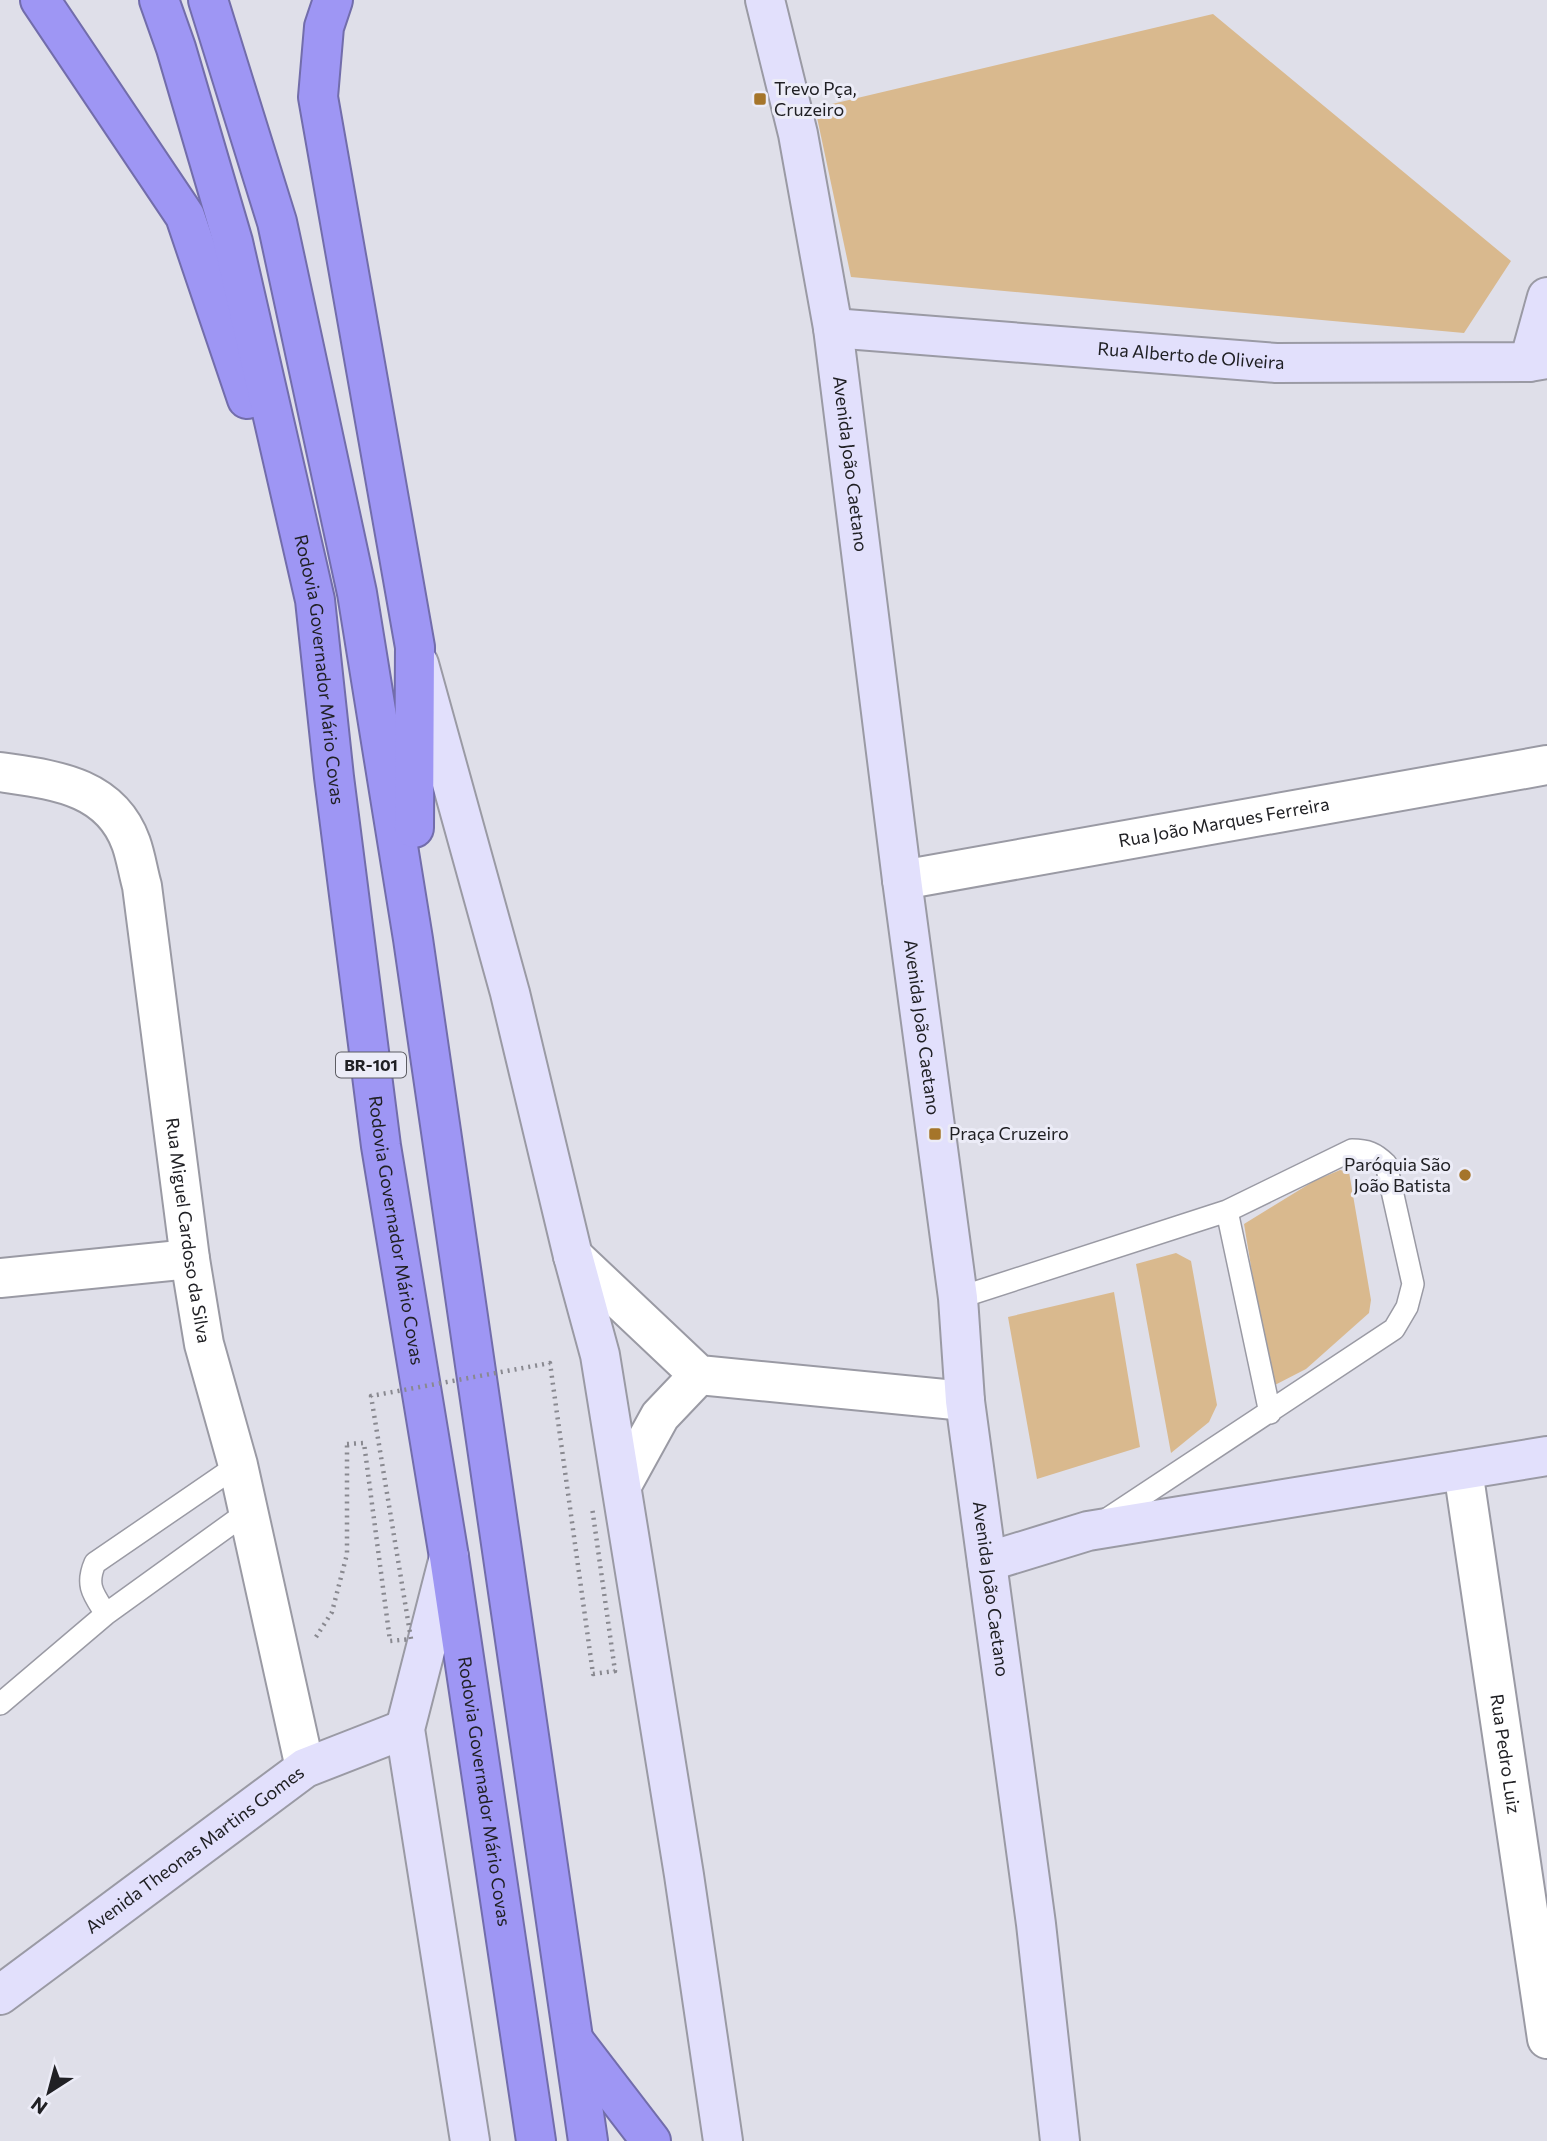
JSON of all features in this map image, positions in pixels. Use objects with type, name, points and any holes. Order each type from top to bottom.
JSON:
[{"type":"highway","points":[[40,0],[185,216],[315,600]]},
{"type":"highway","name":"Rodovia Governador Mário Covas","points":[[159,0],[176,48],[233,242],[315,600],[334,777],[381,1146],[449,1557],[536,2141]]},
{"type":"highway","name":"BR-101","points":[[208,0],[273,208],[357,593],[413,939],[588,2141]]},
{"type":"highway","points":[[333,0],[324,26],[318,97],[415,647],[413,939]]},
{"type":"highway","points":[[572,2038],[651,2141]]},
{"type":"main road","name":"Avenida João Caetano","points":[[765,0],[798,134],[833,328],[902,880],[958,1298],[965,1401],[1036,1924],[1060,2141]]},
{"type":"main road","points":[[1538,361],[1547,297]]},
{"type":"main road","name":"Rua Alberto de Oliveira","points":[[833,328],[1276,363],[1538,361]]},
{"type":"main road","points":[[415,647],[510,993],[573,1256],[600,1355],[686,1888],[723,2141]]},
{"type":"main road","points":[[987,1562],[1087,1531],[1547,1456]]},
{"type":"main road","points":[[449,1557],[405,1729],[470,2141]]},
{"type":"main road","name":"Avenida Theonas Martins Gomes","points":[[0,1995],[305,1768],[405,1729]]},
{"type":"street","name":"Rua João Marques Ferreira","points":[[902,880],[1547,765]]},
{"type":"street","name":"Rua Miguel Cardoso da Silva","points":[[0,772],[57,780],[87,793],[106,805],[120,821],[131,843],[142,886],[190,1259],[204,1344],[237,1465],[305,1768]]},
{"type":"street","points":[[573,1256],[699,1375],[965,1401]]},
{"type":"street","points":[[0,1278],[190,1259]]},
{"type":"street","points":[[622,1485],[660,1416],[699,1375]]},
{"type":"street","name":"Rua Pedro Luiz","points":[[1463,1470],[1547,2039]]},
{"type":"lane","points":[[958,1298],[1227,1211],[1352,1150],[1365,1150],[1377,1155],[1386,1164],[1413,1284],[1407,1307],[1394,1329],[1087,1531]]},
{"type":"lane","points":[[1227,1211],[1270,1413]]},
{"type":"lane","points":[[106,1615],[92,1590],[89,1576],[95,1563],[237,1465]]},
{"type":"lane","points":[[0,1704],[106,1615],[246,1513]]},
{"type":"path","points":[[285,1671],[315,1638],[332,1612],[347,1554],[347,1444],[364,1443],[390,1641],[411,1639],[371,1396],[550,1363],[593,1674],[615,1671],[592,1507]]},
{"type":"shaded area","points":[[1213,14],[1511,261],[1464,333],[851,277],[815,108]]},
{"type":"shaded area","points":[[1340,1170],[1349,1172],[1371,1300],[1369,1313],[1306,1369],[1271,1387],[1244,1224],[1314,1181]]},
{"type":"shaded area","points":[[1176,1253],[1191,1261],[1217,1405],[1209,1422],[1171,1453],[1136,1264]]},
{"type":"shaded area","points":[[1114,1292],[1140,1447],[1037,1479],[1008,1317]]},
{"type":"place","name":"Trevo Pça, Cruzeiro","points":[[760,99]]},
{"type":"place","name":"Praça Cruzeiro","points":[[935,1134]]},
{"type":"place","name":"Paróquia São João Batista","points":[[1465,1175]]}]
